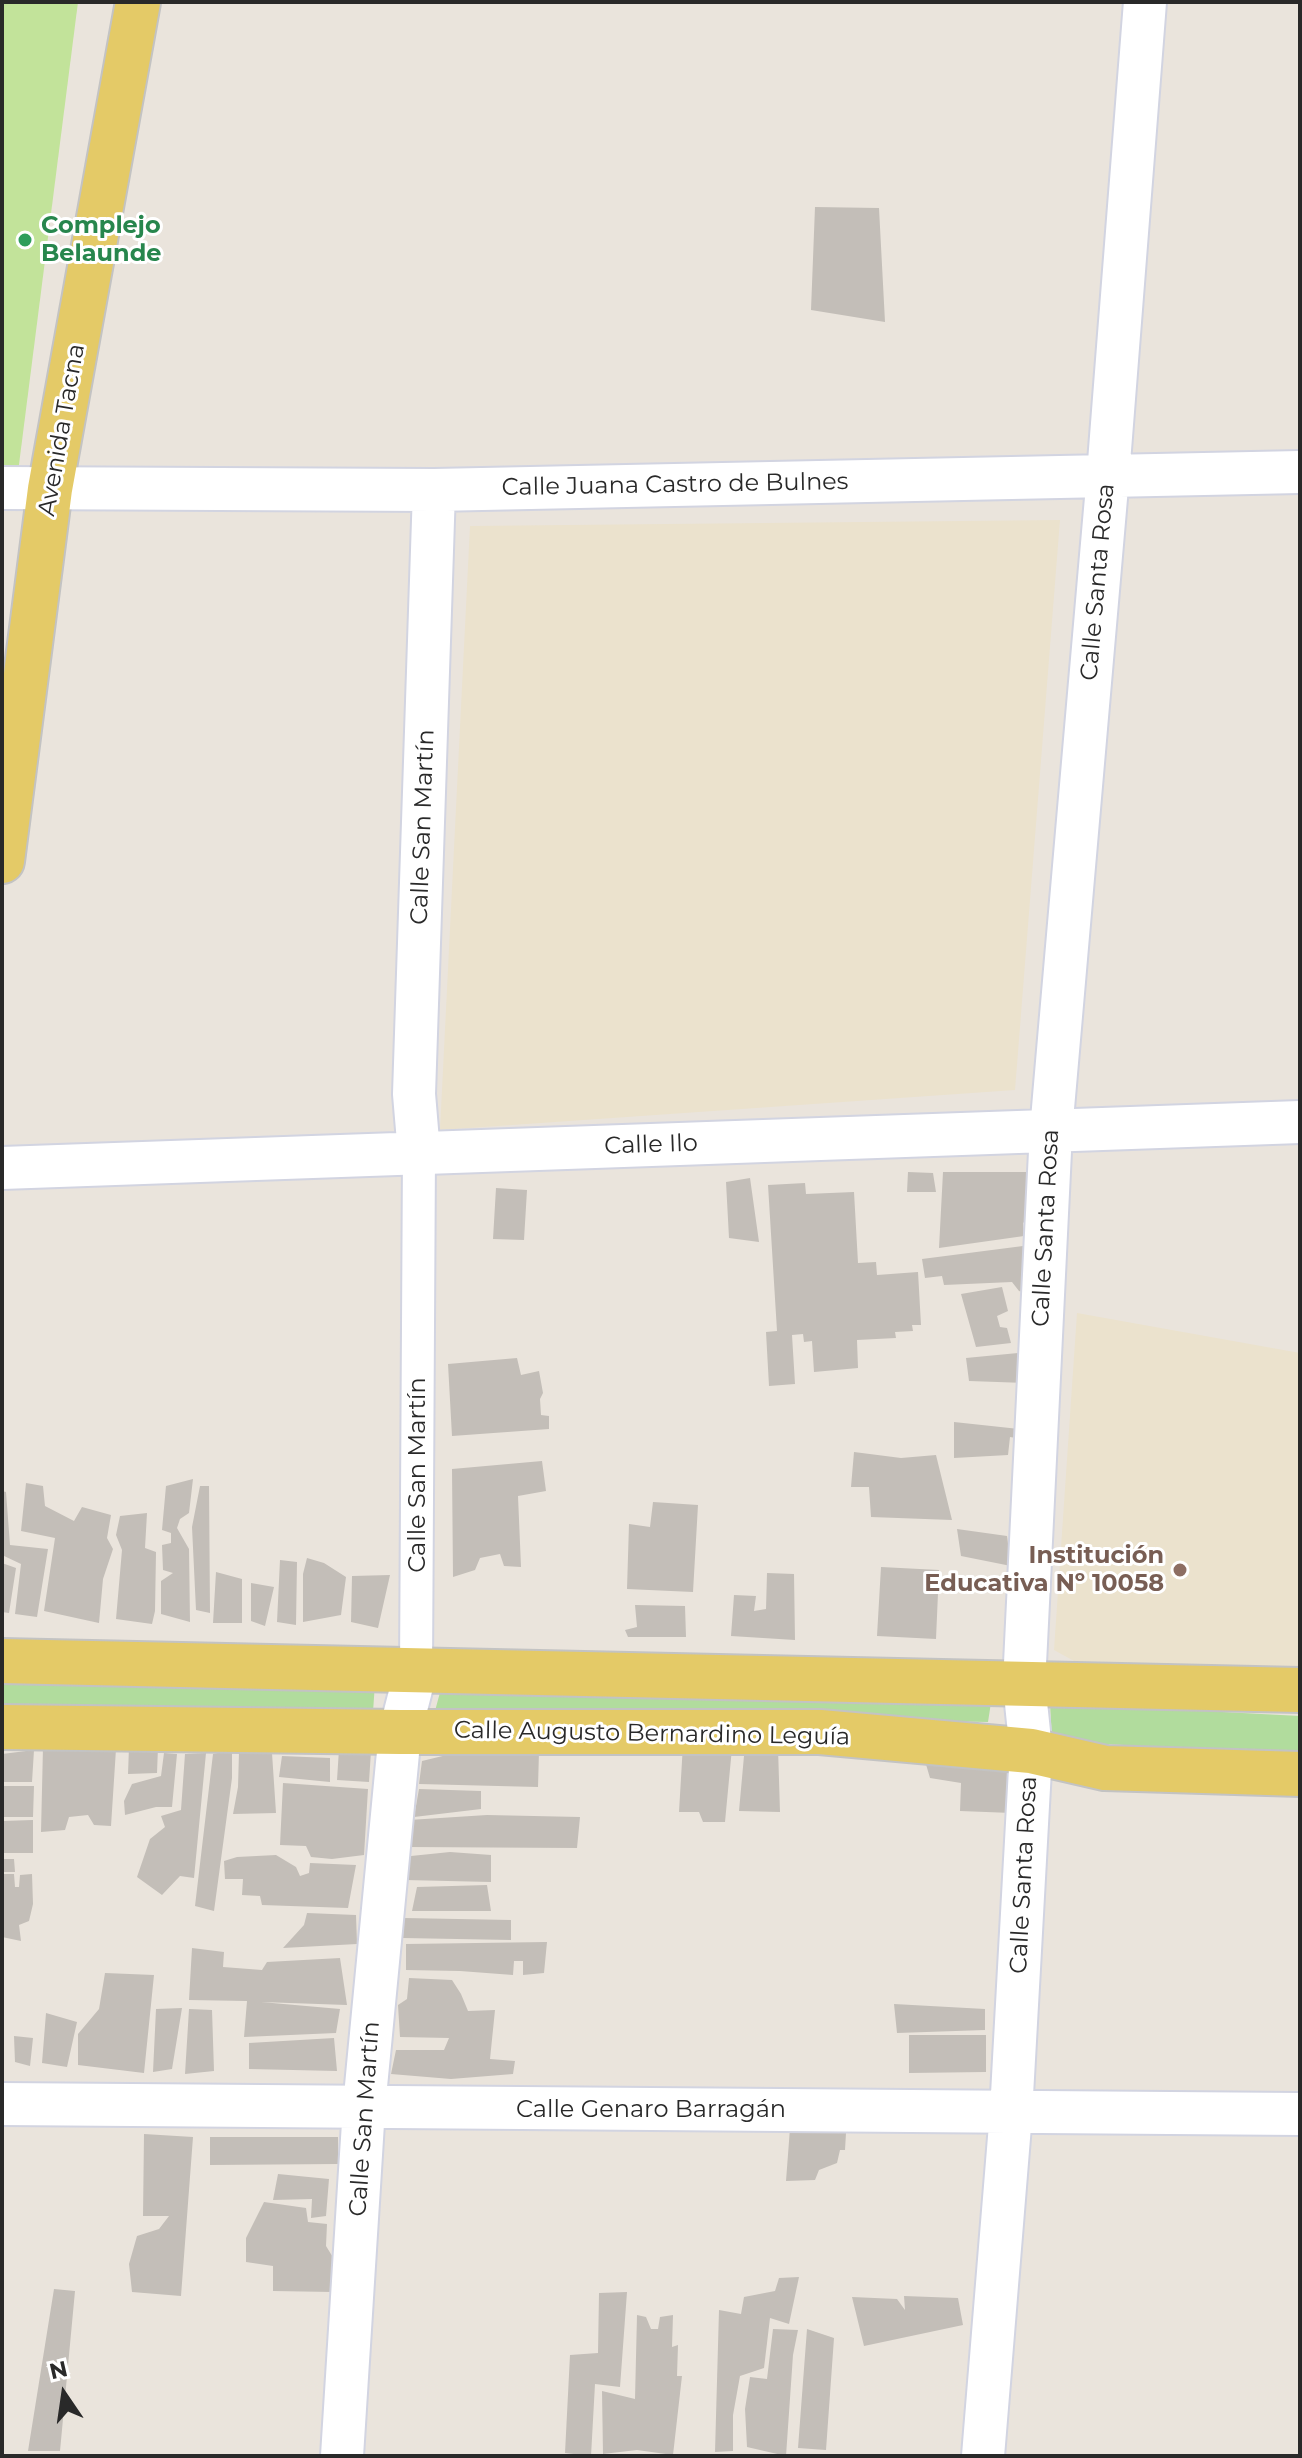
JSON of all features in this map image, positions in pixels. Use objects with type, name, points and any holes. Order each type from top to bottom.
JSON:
[{"type":"main road","name":"Avenida Tacna","points":[[2,861],[50,489],[138,2]]},
{"type":"main road","points":[[2,1661],[1300,1690]]},
{"type":"main road","name":"Calle Augusto Bernardino Leguía","points":[[2,1727],[400,1732],[820,1732],[1031,1751],[1105,1768],[1300,1774]]},
{"type":"street","name":"Calle Santa Rosa","points":[[983,2456],[1011,2113],[1031,1751],[1024,1684],[1051,1131],[1145,2]]},
{"type":"street","name":"Calle Juana Castro de Bulnes","points":[[2,488],[434,490],[1300,472]]},
{"type":"street","name":"Calle San Martín","points":[[342,2456],[364,2107],[400,1732],[416,1670],[419,1153],[414,1094],[434,490]]},
{"type":"street","name":"Calle Ilo","points":[[2,1168],[1300,1122]]},
{"type":"street","name":"Calle Genaro Barragán","points":[[2,2104],[1300,2114]]},
{"type":"shaded area","points":[[1060,520],[1015,1090],[440,1130],[470,526]]},
{"type":"shaded area","name":"Institución Educativa Nº 10058","points":[[1077,1313],[1300,1353],[1300,1668],[1074,1661],[1054,1650]]},
{"type":"green space","name":"Complejo Belaunde","points":[[2,2],[78,2],[17,480],[2,479]]},
{"type":"green space","points":[[2,1675],[375,1683],[373,1712],[2,1704]]},
{"type":"green space","points":[[442,1685],[992,1696],[988,1722],[435,1711]]},
{"type":"green space","points":[[1050,1703],[1300,1716],[1300,1755],[1052,1741]]},
{"type":"building","points":[[815,207],[879,208],[885,322],[811,310]]},
{"type":"building","points":[[908,1172],[933,1173],[936,1192],[907,1192]]},
{"type":"building","points":[[943,1172],[1032,1172],[1030,1217],[1023,1223],[1024,1236],[939,1248]]},
{"type":"building","points":[[750,1178],[759,1242],[729,1238],[726,1182]]},
{"type":"building","points":[[805,1183],[806,1194],[854,1192],[858,1263],[876,1262],[877,1275],[918,1272],[921,1325],[912,1325],[913,1331],[895,1332],[896,1338],[857,1340],[858,1368],[814,1372],[812,1341],[804,1342],[803,1334],[792,1335],[795,1384],[769,1386],[766,1332],[777,1331],[768,1185]]},
{"type":"building","points":[[496,1188],[527,1190],[524,1240],[493,1239]]},
{"type":"building","points":[[1023,1246],[1033,1295],[1019,1291],[1012,1282],[944,1285],[942,1276],[925,1278],[922,1259]]},
{"type":"building","points":[[1002,1287],[1008,1311],[997,1316],[1000,1327],[1007,1328],[1011,1343],[976,1347],[961,1294]]},
{"type":"building","points":[[1018,1353],[1026,1383],[969,1381],[966,1358]]},
{"type":"building","points":[[517,1358],[521,1375],[539,1371],[543,1393],[540,1399],[541,1415],[549,1416],[549,1429],[452,1436],[448,1364]]},
{"type":"building","points":[[954,1422],[1019,1429],[1022,1439],[1010,1437],[1008,1455],[954,1458]]},
{"type":"building","points":[[854,1452],[901,1458],[936,1455],[952,1520],[871,1517],[869,1487],[851,1487]]},
{"type":"building","points":[[542,1461],[546,1491],[518,1496],[521,1567],[504,1566],[500,1554],[480,1558],[475,1570],[453,1577],[452,1469]]},
{"type":"building","points":[[193,1479],[189,1513],[180,1519],[177,1528],[189,1549],[190,1622],[161,1614],[161,1581],[173,1573],[163,1570],[162,1545],[171,1543],[171,1533],[162,1530],[166,1486]]},
{"type":"building","points":[[26,1483],[43,1486],[45,1506],[74,1521],[82,1507],[111,1515],[107,1538],[113,1549],[103,1579],[99,1623],[44,1611],[55,1538],[21,1531]]},
{"type":"building","points":[[200,1486],[209,1486],[210,1613],[196,1610],[192,1527]]},
{"type":"building","points":[[2,1491],[6,1492],[10,1545],[48,1549],[37,1617],[15,1614],[21,1564],[2,1555]]},
{"type":"building","points":[[653,1502],[698,1505],[693,1592],[627,1589],[629,1524],[650,1527]]},
{"type":"building","points":[[147,1513],[145,1548],[156,1552],[152,1624],[116,1619],[122,1550],[116,1535],[120,1516]]},
{"type":"building","points":[[957,1529],[1007,1536],[1011,1566],[961,1556]]},
{"type":"building","points":[[307,1558],[324,1563],[346,1577],[341,1615],[303,1622],[303,1574]]},
{"type":"building","points":[[280,1560],[297,1562],[296,1625],[277,1622]]},
{"type":"building","points":[[2,1563],[16,1568],[9,1613],[2,1612]]},
{"type":"building","points":[[881,1567],[939,1570],[936,1639],[877,1636]]},
{"type":"building","points":[[216,1572],[242,1579],[242,1623],[213,1623]]},
{"type":"building","points":[[767,1573],[794,1574],[795,1640],[731,1636],[734,1595],[756,1596],[754,1611],[766,1609]]},
{"type":"building","points":[[390,1575],[378,1628],[351,1622],[352,1576]]},
{"type":"building","points":[[251,1583],[274,1587],[265,1626],[251,1621]]},
{"type":"building","points":[[635,1605],[685,1606],[686,1637],[628,1637],[625,1630],[637,1627]]},
{"type":"building","points":[[683,1744],[732,1748],[725,1822],[703,1822],[699,1812],[679,1812]]},
{"type":"building","points":[[745,1745],[778,1748],[780,1812],[739,1811]]},
{"type":"building","points":[[484,1746],[539,1751],[538,1787],[419,1784],[422,1761]]},
{"type":"building","points":[[43,1747],[116,1749],[111,1826],[94,1825],[88,1815],[69,1817],[65,1830],[41,1832]]},
{"type":"building","points":[[129,1747],[158,1747],[157,1773],[128,1774]]},
{"type":"building","points":[[339,1749],[371,1751],[369,1782],[337,1780]]},
{"type":"building","points":[[34,1750],[32,1782],[2,1782],[2,1754]]},
{"type":"building","points":[[232,1750],[232,1778],[214,1911],[195,1906],[213,1754]]},
{"type":"building","points":[[239,1752],[272,1753],[276,1813],[233,1814]]},
{"type":"building","points":[[164,1753],[177,1754],[172,1807],[156,1807],[125,1815],[124,1801],[132,1784],[161,1776]]},
{"type":"building","points":[[206,1753],[194,1878],[180,1876],[162,1895],[137,1877],[150,1839],[165,1827],[161,1816],[181,1810],[185,1754]]},
{"type":"building","points":[[1011,1753],[1012,1813],[960,1811],[961,1783],[930,1778],[925,1761]]},
{"type":"building","points":[[282,1756],[330,1758],[330,1782],[279,1777]]},
{"type":"building","points":[[283,1783],[368,1789],[364,1855],[332,1859],[311,1857],[306,1846],[280,1845]]},
{"type":"building","points":[[2,1786],[34,1786],[33,1817],[2,1817]]},
{"type":"building","points":[[419,1789],[481,1791],[481,1809],[414,1817]]},
{"type":"building","points":[[487,1815],[580,1817],[577,1848],[408,1847],[409,1820]]},
{"type":"building","points":[[33,1820],[33,1853],[2,1853],[2,1821]]},
{"type":"building","points":[[450,1852],[491,1855],[491,1882],[405,1880],[411,1856]]},
{"type":"building","points":[[276,1855],[296,1867],[300,1876],[309,1873],[310,1863],[356,1865],[348,1908],[262,1905],[260,1896],[242,1895],[243,1879],[225,1879],[224,1861],[237,1857]]},
{"type":"building","points":[[2,1859],[14,1859],[15,1872],[2,1872]]},
{"type":"building","points":[[2,1874],[14,1874],[15,1887],[19,1887],[20,1875],[32,1874],[33,1904],[29,1921],[19,1925],[21,1941],[2,1937]]},
{"type":"building","points":[[487,1885],[491,1911],[412,1911],[417,1887]]},
{"type":"building","points":[[307,1913],[356,1915],[357,1944],[283,1948],[304,1925]]},
{"type":"building","points":[[404,1918],[511,1920],[511,1940],[403,1938]]},
{"type":"building","points":[[547,1942],[544,1973],[523,1975],[523,1961],[514,1961],[513,1975],[406,1970],[406,1944]]},
{"type":"building","points":[[192,1948],[224,1952],[223,1967],[262,1970],[267,1962],[340,1958],[347,2005],[261,2002],[340,2009],[336,2033],[244,2037],[247,2001],[189,2000]]},
{"type":"building","points":[[105,1973],[154,1975],[144,2073],[78,2065],[78,2034],[99,2009]]},
{"type":"building","points":[[409,1978],[452,1980],[468,2011],[495,2010],[490,2059],[515,2061],[513,2074],[451,2079],[391,2074],[396,2050],[444,2050],[449,2038],[400,2037],[398,2005],[407,1999]]},
{"type":"building","points":[[894,2004],[985,2009],[985,2030],[897,2033]]},
{"type":"building","points":[[182,2008],[172,2069],[153,2072],[156,2009]]},
{"type":"building","points":[[189,2009],[212,2010],[214,2071],[185,2074]]},
{"type":"building","points":[[46,2013],[77,2022],[67,2067],[42,2063]]},
{"type":"building","points":[[909,2035],[986,2035],[986,2072],[909,2073]]},
{"type":"building","points":[[14,2036],[33,2038],[30,2066],[15,2062]]},
{"type":"building","points":[[334,2038],[337,2071],[249,2069],[249,2043]]},
{"type":"building","points":[[790,2128],[846,2133],[845,2150],[840,2150],[837,2163],[819,2170],[815,2180],[786,2181]]},
{"type":"building","points":[[144,2134],[193,2137],[181,2296],[132,2292],[129,2264],[137,2236],[159,2229],[169,2216],[143,2216]]},
{"type":"building","points":[[210,2137],[338,2137],[338,2164],[210,2165]]},
{"type":"building","points":[[278,2174],[329,2179],[326,2216],[311,2218],[312,2199],[273,2200]]},
{"type":"building","points":[[264,2202],[306,2208],[308,2222],[327,2224],[326,2246],[334,2259],[333,2292],[273,2291],[273,2266],[246,2262],[246,2238]]},
{"type":"building","points":[[799,2277],[789,2324],[770,2318],[764,2368],[740,2376],[733,2415],[733,2451],[715,2452],[719,2310],[741,2314],[744,2297],[775,2291],[779,2278]]},
{"type":"building","points":[[54,2289],[75,2291],[60,2451],[28,2451]]},
{"type":"building","points":[[627,2292],[620,2387],[595,2384],[591,2456],[565,2453],[570,2355],[598,2353],[599,2293]]},
{"type":"building","points":[[904,2296],[958,2298],[963,2325],[864,2346],[852,2297],[897,2299],[905,2310]]},
{"type":"building","points":[[637,2315],[646,2317],[651,2329],[658,2329],[660,2317],[673,2315],[672,2347],[678,2345],[677,2376],[682,2376],[673,2455],[637,2450],[603,2454],[602,2391],[635,2399]]},
{"type":"building","points":[[773,2329],[798,2330],[793,2355],[786,2456],[747,2447],[745,2409],[750,2377],[767,2379]]},
{"type":"building","points":[[807,2329],[834,2338],[826,2450],[798,2448]]},
{"type":"place","name":"Complejo Belaunde","points":[[25,240]]},
{"type":"place","name":"Institución Educativa Nº 10058","points":[[1180,1570]]}]
